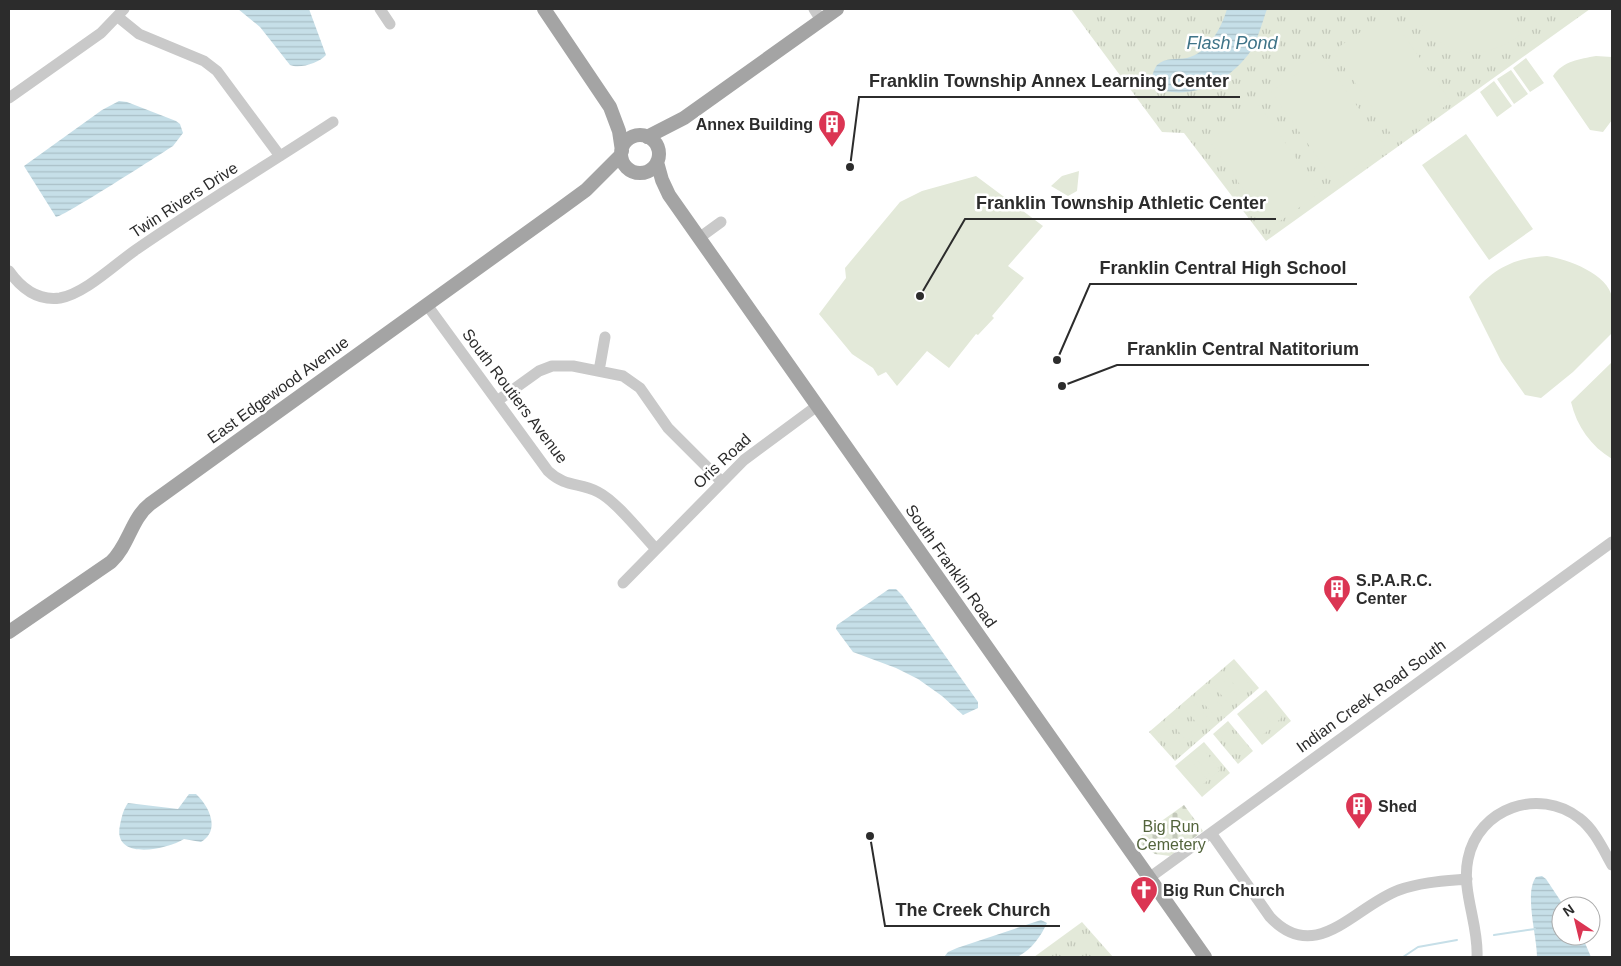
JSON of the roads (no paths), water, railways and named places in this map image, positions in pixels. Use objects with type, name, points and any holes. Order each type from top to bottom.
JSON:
[{"type":"main road","points":[[544,9],[610,107],[619,131],[623,161],[634,171]]},
{"type":"main road","points":[[586,190],[622,153],[628,140],[644,136],[684,118],[818,14],[837,9]]},
{"type":"main road","points":[[610,107],[655,143],[658,157]]},
{"type":"main road","points":[[586,190],[611,175],[634,171],[648,171],[684,118]]},
{"type":"main road","name":"South Franklin Road","points":[[658,157],[662,180],[669,195],[1206,957]]},
{"type":"main road","name":"South Franklin Road","points":[[634,171],[660,191],[669,195]]},
{"type":"main road","name":"East Edgewood Avenue","points":[[9,632],[111,562],[124,547],[138,516],[150,504],[586,190]]},
{"type":"street","points":[[380,9],[390,24]]},
{"type":"street","points":[[9,98],[101,33],[121,13],[139,34],[204,61],[217,70],[280,156]]},
{"type":"street","name":"Twin Rivers Drive","points":[[9,271],[26,290],[51,298],[78,291],[137,249],[333,122]]},
{"type":"street","points":[[699,238],[720,222]]},
{"type":"street","name":"South Routiers Avenue","points":[[427,305],[550,473],[569,484],[588,488],[604,496],[656,549]]},
{"type":"street","points":[[599,371],[605,337]]},
{"type":"street","points":[[497,401],[545,368],[562,365],[623,376],[635,383],[664,424],[722,482]]},
{"type":"street","name":"Oris Road","points":[[623,583],[758,448],[817,406]]},
{"type":"street","name":"Indian Creek Road South","points":[[1150,878],[1279,782],[1612,542]]},
{"type":"street","points":[[1477,957],[1467,879],[1468,860],[1472,844],[1489,821],[1510,808],[1536,803],[1562,808],[1580,818],[1592,832],[1612,865]]},
{"type":"street","points":[[1211,833],[1270,917],[1279,927],[1301,936],[1312,937],[1335,930],[1377,901],[1399,890],[1428,882],[1467,879]]},
{"type":"water","points":[[238,9],[309,9],[326,55],[319,61],[309,64],[290,65],[260,27]]},
{"type":"water","name":"Flash Pond","points":[[1227,9],[1267,9],[1254,45],[1238,66],[1216,83],[1191,91],[1163,91],[1149,87],[1154,70],[1160,62],[1187,58],[1195,55],[1207,46],[1217,32]]},
{"type":"water","points":[[119,101],[127,102],[176,121],[180,124],[183,133],[173,146],[92,197],[56,217],[24,166],[102,110]]},
{"type":"water","points":[[889,589],[896,589],[902,595],[978,702],[978,708],[963,715],[942,696],[918,679],[896,668],[853,652],[836,629],[837,625]]},
{"type":"water","points":[[189,794],[196,794],[201,799],[211,818],[212,825],[210,831],[201,842],[184,839],[165,847],[142,850],[124,844],[120,836],[120,825],[128,803],[178,809]]},
{"type":"water","points":[[1542,876],[1546,879],[1557,896],[1551,896],[1551,946],[1586,946],[1591,957],[1537,957],[1531,904],[1531,893],[1536,877]]},
{"type":"water","points":[[1041,920],[1047,923],[1042,933],[1032,946],[1019,956],[995,959],[944,957],[948,952],[957,948]]},
{"type":"waterway","points":[[1494,935],[1535,929]]},
{"type":"waterway","points":[[1403,957],[1418,947],[1457,940]]},
{"type":"place","name":"Annex Building","points":[[832,148]]},
{"type":"place","name":"Franklin Township Annex Learning Center","points":[[850,167]]},
{"type":"place","name":"Franklin Township Athletic Center","points":[[920,296]]},
{"type":"place","name":"Franklin Central High School","points":[[1057,360]]},
{"type":"place","name":"Franklin Central Natitorium","points":[[1062,386]]},
{"type":"place","name":"S.P.A.R.C. Center","points":[[1337,613]]},
{"type":"place","name":"Shed","points":[[1359,830]]},
{"type":"place","name":"The Creek Church","points":[[870,836]]},
{"type":"place","name":"Big Run Church","points":[[1144,914]]},
{"type":"park label","name":"Big Run Cemetery","points":[[1171,835]]}]
